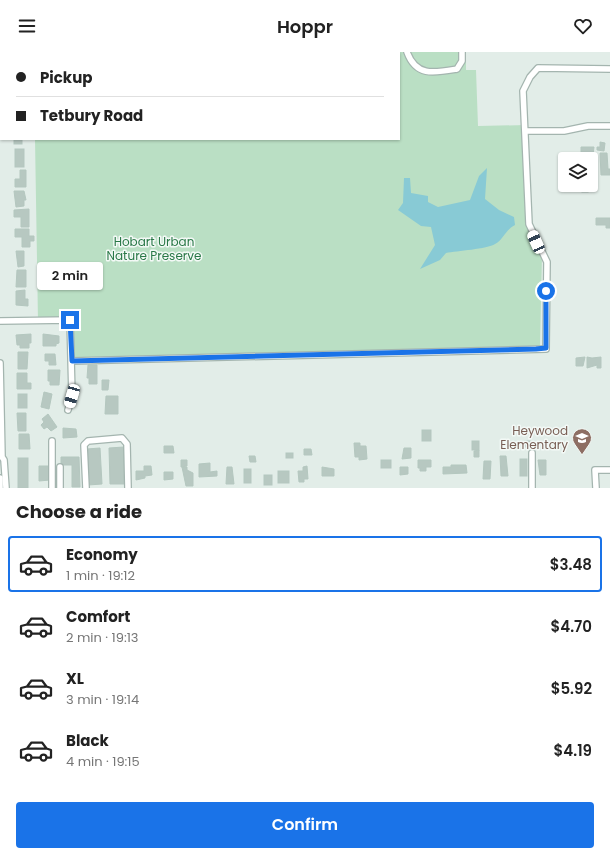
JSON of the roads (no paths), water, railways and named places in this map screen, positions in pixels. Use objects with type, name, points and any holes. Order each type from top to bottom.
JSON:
[{"type":"street","points":[[408,52],[410,61],[417,69],[426,72],[457,69],[462,61],[462,52]]},
{"type":"street","points":[[72,361],[546,348],[546,262],[530,224],[523,91],[530,77],[538,68],[610,69]]},
{"type":"street","points":[[526,131],[564,130],[588,126],[610,126]]},
{"type":"street","points":[[0,321],[70,320],[72,396],[68,410]]},
{"type":"street","points":[[0,363],[1,459],[4,460],[6,488]]},
{"type":"street","points":[[86,488],[84,445],[88,441],[122,438],[127,444],[128,488]]},
{"type":"street","points":[[52,442],[52,488]]},
{"type":"street","points":[[532,453],[532,488]]},
{"type":"street","points":[[60,467],[60,488]]},
{"type":"street","points":[[596,488],[595,470],[610,470]]},
{"type":"street","points":[[0,478],[0,488]]},
{"type":"water","points":[[487,168],[485,199],[499,210],[514,217],[515,225],[508,230],[500,240],[491,246],[446,253],[440,260],[420,269],[435,245],[431,227],[421,226],[398,210],[403,203],[404,178],[410,178],[411,193],[428,196],[428,202],[438,207],[470,200],[479,176]]},
{"type":"place","name":"Heywood Elementary","points":[[582,455]]},
{"type":"park label","name":"Hobart Urban Nature Preserve","points":[[154,249]]}]
